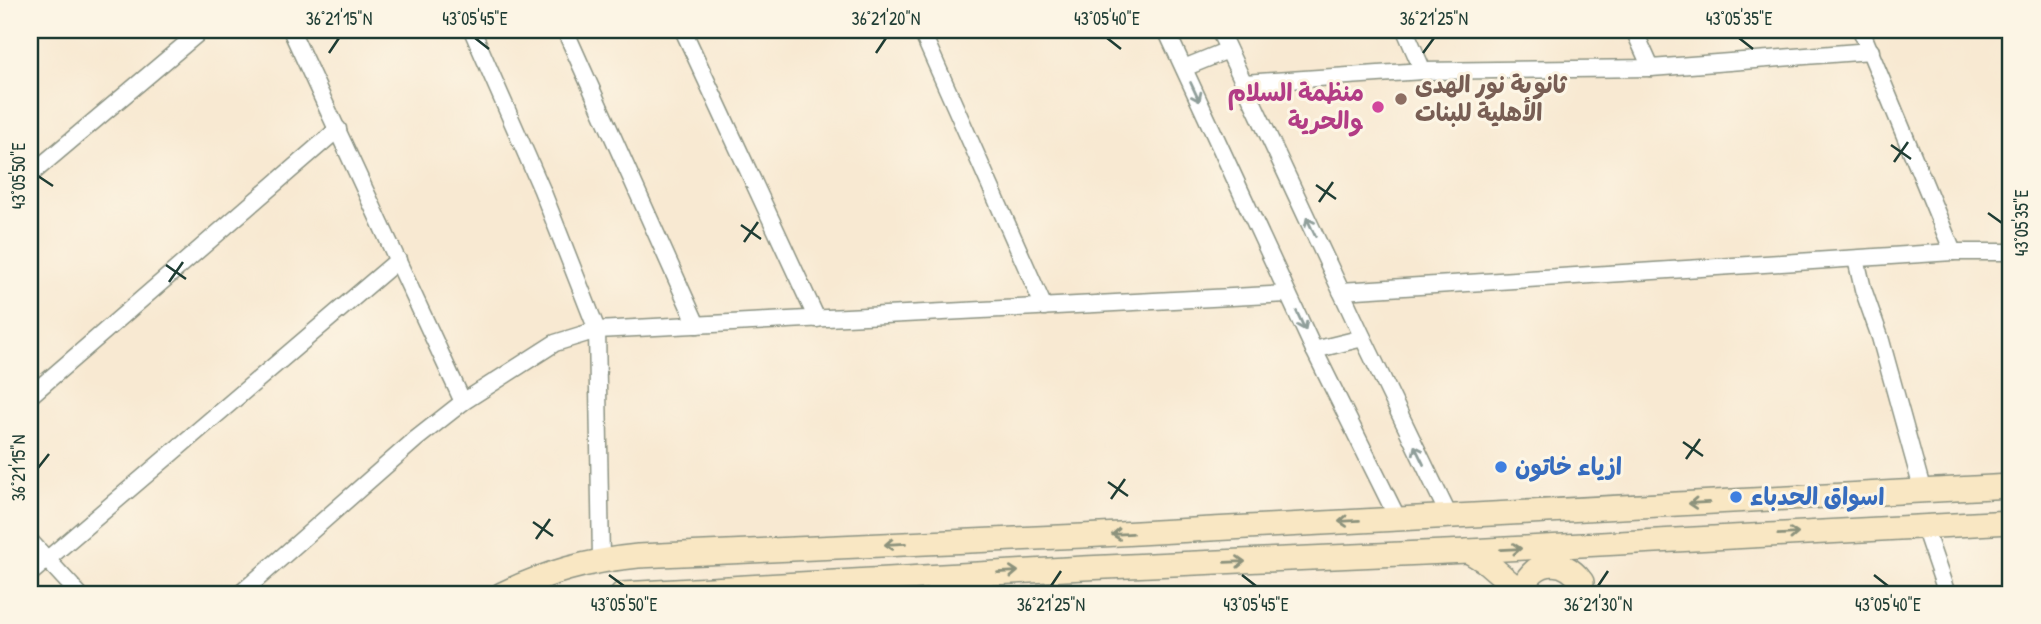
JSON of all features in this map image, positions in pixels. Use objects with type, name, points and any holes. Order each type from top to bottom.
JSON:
[{"type":"street","points":[[30,175],[202,30]]},
{"type":"street","points":[[291,30],[463,402]]},
{"type":"street","points":[[472,30],[542,191],[597,330],[601,559]]},
{"type":"street","points":[[565,30],[697,325]]},
{"type":"street","points":[[683,30],[817,319]]},
{"type":"street","points":[[921,30],[1044,307]]},
{"type":"street","points":[[1167,30],[1314,350],[1398,519]]},
{"type":"street","points":[[1219,30],[1449,516]]},
{"type":"street","points":[[1405,30],[1423,71]]},
{"type":"street","points":[[1634,30],[1651,68]]},
{"type":"street","points":[[1861,30],[1953,251]]},
{"type":"street","points":[[1184,68],[1228,50]]},
{"type":"street","points":[[1244,83],[1423,71],[1651,68],[1871,51]]},
{"type":"street","points":[[30,396],[338,129]]},
{"type":"street","points":[[1341,292],[1953,251],[2011,252]]},
{"type":"street","points":[[1856,259],[1923,492]]},
{"type":"street","points":[[30,574],[398,260]]},
{"type":"street","points":[[240,594],[416,439],[463,402],[555,343],[597,330],[1288,294]]},
{"type":"street","points":[[1314,350],[1363,338]]},
{"type":"street","points":[[502,594],[565,568],[601,559],[2011,486]]},
{"type":"street","points":[[625,594],[1084,568],[1599,545],[2011,522]]},
{"type":"street","points":[[1924,527],[1947,594]]},
{"type":"street","points":[[1083,536],[1084,568]]},
{"type":"street","points":[[30,541],[79,594]]},
{"type":"street","points":[[1585,588],[1586,562],[1599,545]]},
{"type":"street","points":[[1468,551],[1486,562],[1522,593],[1530,574],[1548,564],[1568,567],[1585,588]]},
{"type":"place","name":"ثانوية نور الهدى الأهلية للبنات","points":[[1401,99]]},
{"type":"place","name":"منظمة السلام والحرية","points":[[1378,107]]},
{"type":"place","name":"ازياء خاتون","points":[[1501,467]]},
{"type":"place","name":"اسواق الحدباء","points":[[1736,497]]}]
